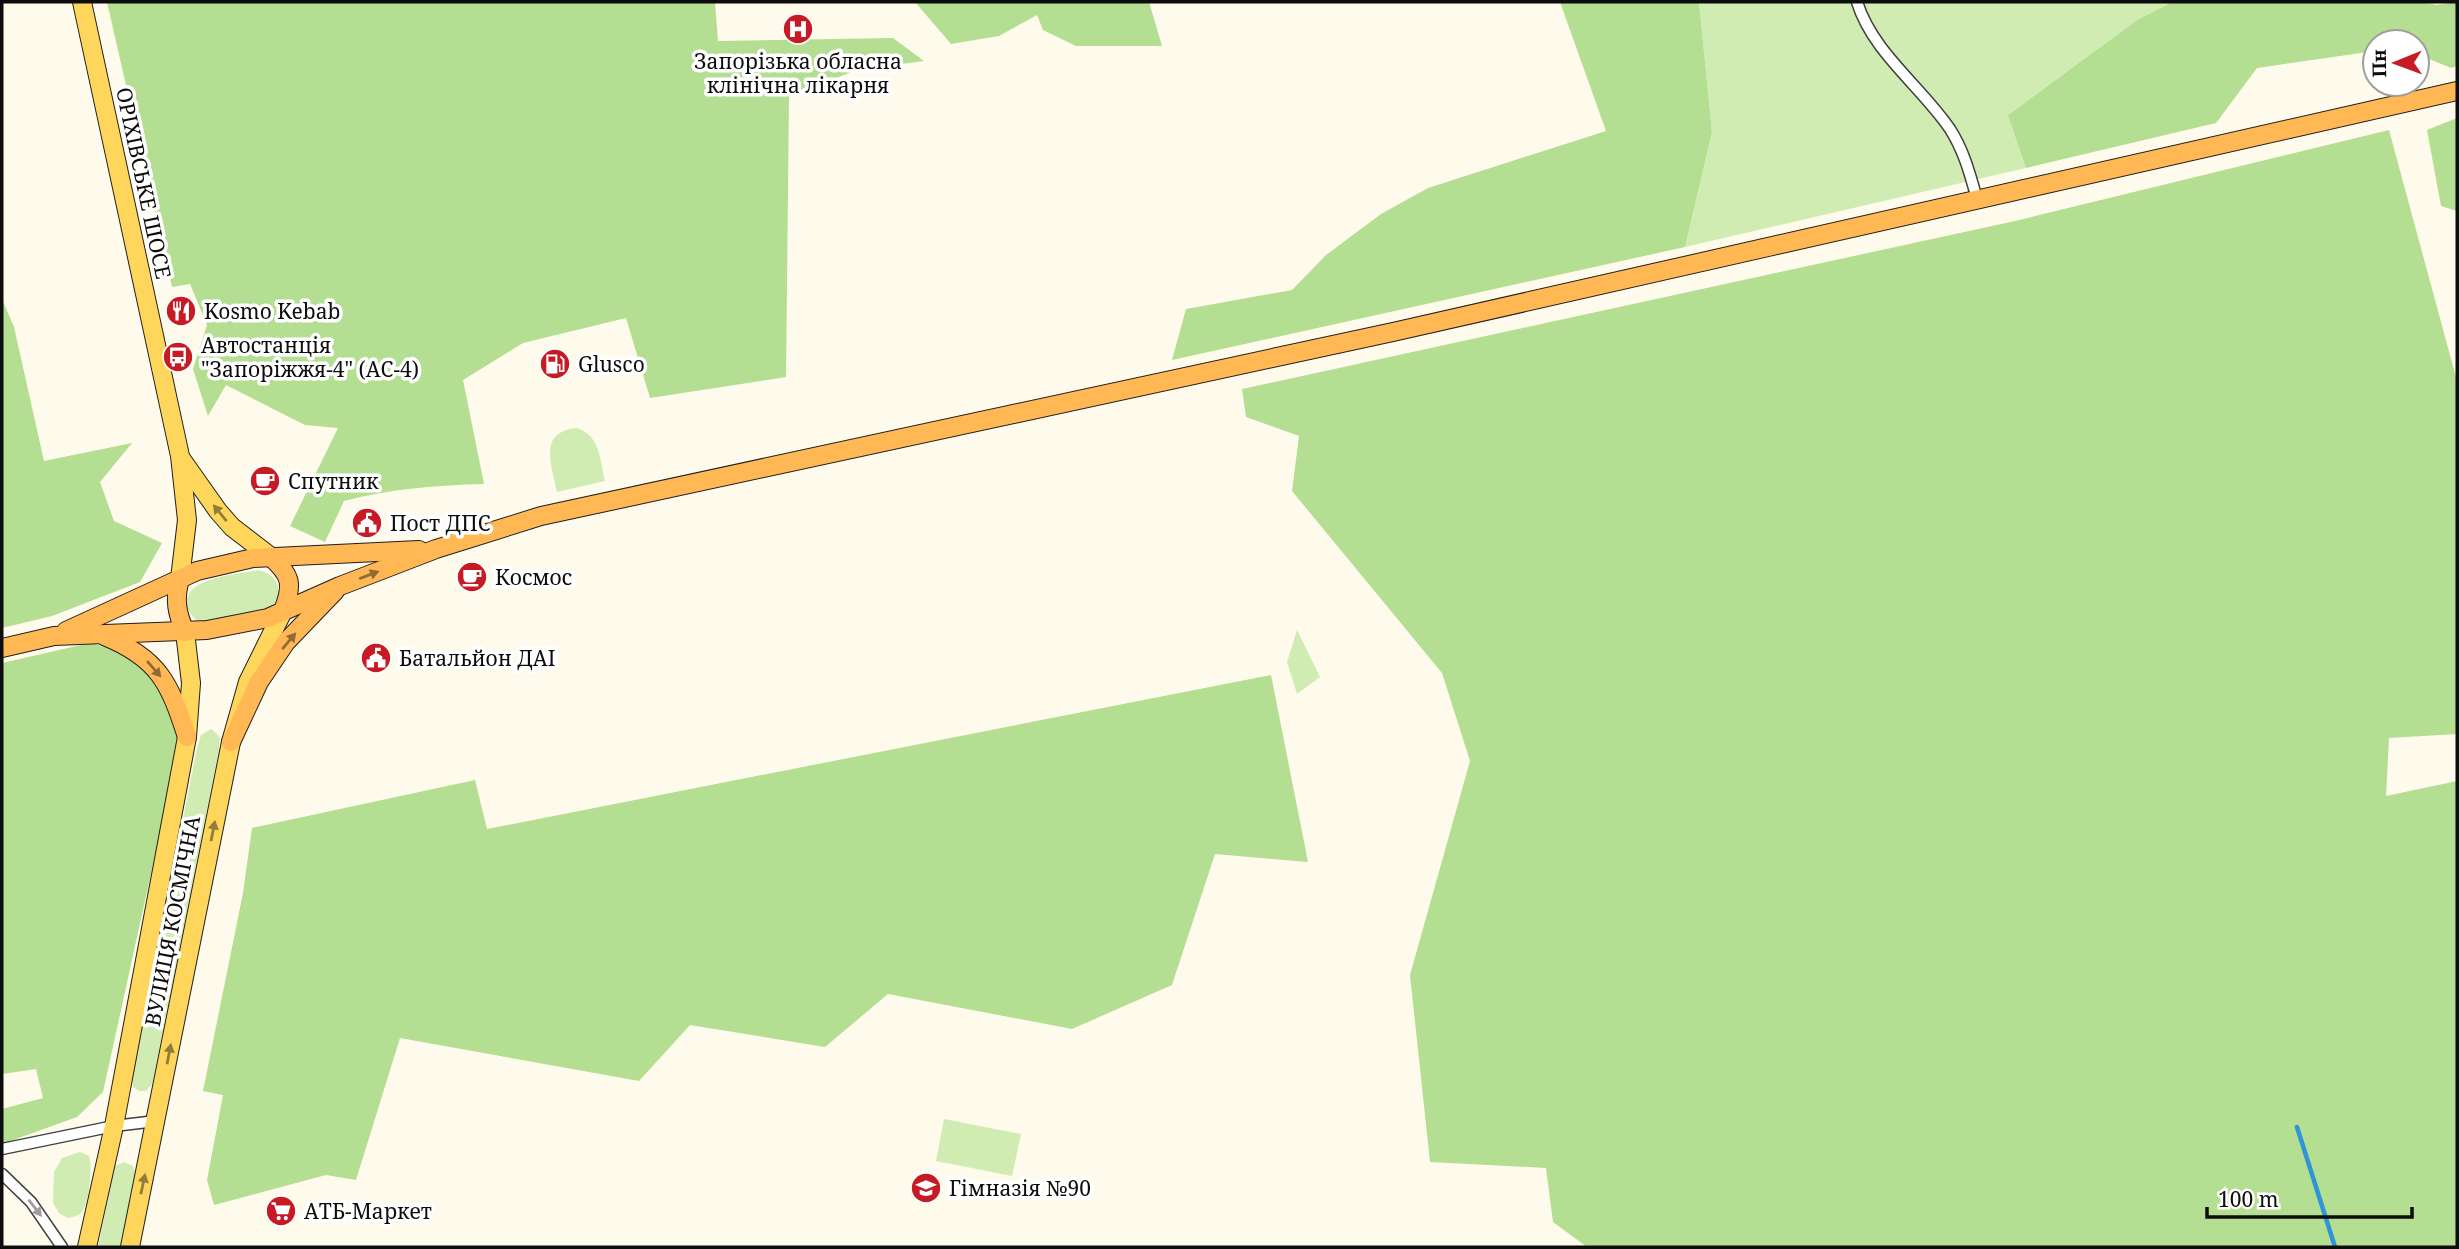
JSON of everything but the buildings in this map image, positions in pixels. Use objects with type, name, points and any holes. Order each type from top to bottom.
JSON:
[{"type":"highway","points":[[2,648],[54,636],[186,632],[268,618],[340,586],[436,549],[541,516],[1394,332],[2457,91]]},
{"type":"highway","points":[[54,636],[197,571],[253,558],[436,549]]},
{"type":"highway","points":[[271,557],[285,569],[289,582],[290,593],[283,611]]},
{"type":"highway","points":[[180,579],[176,592],[176,608],[186,632]]},
{"type":"highway","points":[[231,742],[259,682],[286,642],[340,586]]},
{"type":"highway","points":[[98,633],[128,646],[153,666],[172,693],[187,737]]},
{"type":"main road","name":"ОРІХІВСЬКЕ ШОСЕ","points":[[82,2],[180,456],[187,520],[180,579]]},
{"type":"main road","name":"ОРІХІВСЬКЕ ШОСЕ","points":[[180,456],[232,527],[271,557]]},
{"type":"main road","name":"ВУЛИЦЯ КОСМІЧНА","points":[[130,1247],[231,742],[248,682],[283,611]]},
{"type":"main road","name":"ВУЛИЦЯ КОСМІЧНА","points":[[87,1247],[114,1126],[187,737],[191,683],[186,632]]},
{"type":"street","points":[[1857,2],[1861,15],[1877,41],[1949,128],[1966,159],[1977,200]]},
{"type":"street","points":[[2,1149],[114,1126],[156,1121]]},
{"type":"street","points":[[2,1174],[31,1202],[62,1247]]},
{"type":"green space","points":[[107,2],[715,2],[718,41],[893,38],[924,61],[857,70],[789,96],[786,377],[650,398],[626,318],[523,343],[463,380],[484,484],[413,488],[344,501],[325,542],[290,526],[338,428],[305,425],[226,385],[208,416],[193,369],[207,325],[190,284],[172,287]]},
{"type":"green space","points":[[915,2],[1149,2],[1162,46],[1076,46],[1043,30],[1037,15],[999,36],[951,44]]},
{"type":"green space","points":[[1560,2],[1699,2],[1712,132],[1685,247],[1172,360],[1186,309],[1292,290],[1326,255],[1381,214],[1428,188],[1606,131]]},
{"type":"green space","points":[[1699,2],[2172,2],[2137,20],[2009,114],[2026,168],[1685,247],[1712,132]]},
{"type":"green space","points":[[2172,2],[2425,2],[2436,5],[2457,2],[2457,66],[2451,68],[2431,60],[2431,28],[2361,28],[2361,53],[2257,68],[2216,123],[2026,168],[2008,115],[2137,20]]},
{"type":"green space","points":[[2457,118],[2457,211],[2441,206],[2427,130]]},
{"type":"green space","points":[[2389,130],[2457,381],[2457,734],[2389,738],[2386,796],[2457,781],[2457,1247],[1587,1247],[1553,1222],[1546,1168],[1430,1162],[1410,975],[1470,761],[1442,673],[1292,491],[1299,436],[1246,417],[1242,389],[2015,221]]},
{"type":"green space","points":[[2,299],[14,327],[44,461],[132,443],[100,482],[114,521],[162,543],[140,582],[52,616],[2,628]]},
{"type":"green space","points":[[577,428],[585,431],[595,442],[605,481],[557,492],[551,461],[552,443],[556,436],[564,431]]},
{"type":"green space","points":[[258,570],[272,576],[278,587],[277,599],[268,611],[201,623],[189,611],[187,601],[196,587],[216,578]]},
{"type":"green space","points":[[1297,630],[1320,677],[1297,694],[1287,662]]},
{"type":"green space","points":[[90,643],[127,653],[152,671],[174,704],[179,746],[103,1092],[77,1117],[2,1144],[2,1109],[43,1098],[36,1069],[2,1074],[2,663]]},
{"type":"green space","points":[[1271,675],[1308,862],[1215,854],[1172,985],[1072,1029],[888,994],[825,1047],[690,1025],[639,1081],[400,1038],[356,1180],[326,1175],[214,1205],[207,1180],[223,1095],[203,1091],[243,893],[252,828],[475,780],[487,829]]},
{"type":"green space","points":[[211,729],[220,737],[219,749],[152,1085],[146,1091],[139,1091],[133,1087],[132,1077],[197,748],[201,735]]},
{"type":"green space","points":[[944,1119],[1021,1134],[1012,1176],[936,1161]]},
{"type":"green space","points":[[80,1152],[89,1156],[90,1161],[88,1195],[80,1214],[68,1218],[59,1213],[53,1203],[54,1172],[62,1158]]},
{"type":"green space","points":[[124,1162],[133,1166],[136,1175],[122,1247],[98,1247],[115,1166]]},
{"type":"waterway","points":[[2297,1127],[2335,1247]]},
{"type":"place","name":"Запорізька обласна клінічна лікарня","points":[[798,29]]},
{"type":"place","name":"Kosmo Kebab","points":[[181,311]]},
{"type":"place","name":"Автостанція \"Запоріжжя-4\" (АС-4)","points":[[178,357]]},
{"type":"place","name":"Glusco","points":[[555,364]]},
{"type":"place","name":"Спутник","points":[[265,481]]},
{"type":"place","name":"Пост ДПС","points":[[367,523]]},
{"type":"place","name":"Космос","points":[[472,577]]},
{"type":"place","name":"Батальйон ДАI","points":[[376,658]]},
{"type":"place","name":"Гімназія №90","points":[[926,1188]]},
{"type":"place","name":"АТБ-Маркет","points":[[281,1211]]}]
